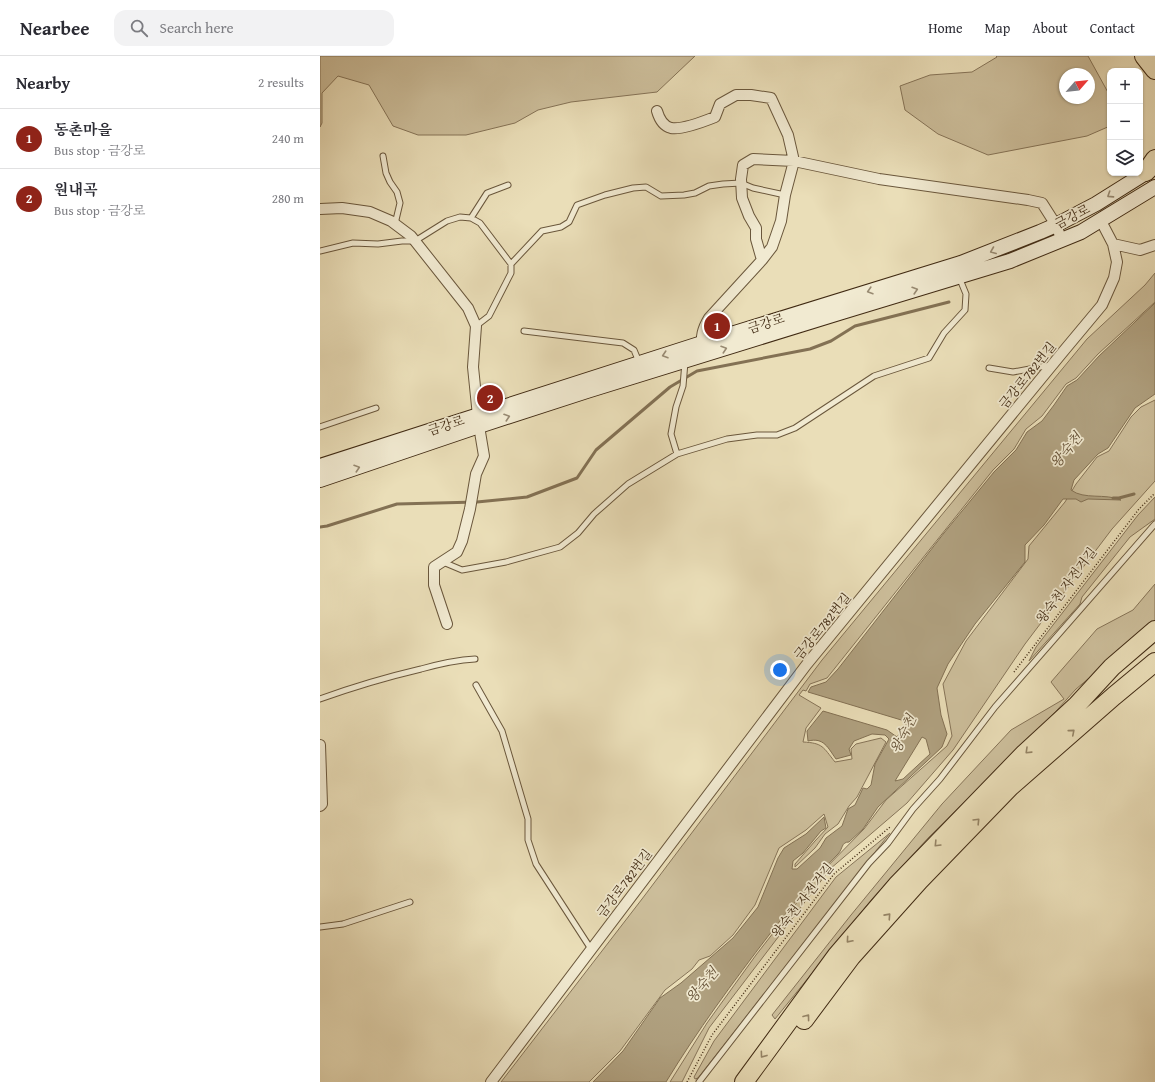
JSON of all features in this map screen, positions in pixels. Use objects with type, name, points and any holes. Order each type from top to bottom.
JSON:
[{"type":"highway","points":[[1144,56],[1155,70]]},
{"type":"highway","points":[[744,1082],[837,955],[897,885],[1025,753],[1077,705],[1112,667],[1155,630]]},
{"type":"highway","points":[[1077,705],[1155,645]]},
{"type":"highway","points":[[759,1082],[851,957],[919,881],[1010,787],[1155,662]]},
{"type":"highway","points":[[1114,696],[1155,669]]},
{"type":"street","points":[[657,111],[659,118],[665,125],[671,128],[681,127],[706,121],[715,117],[720,104],[736,95],[751,95],[771,98],[788,136],[794,161],[785,195],[781,221],[772,247],[709,318],[703,329],[703,349]]},
{"type":"street","points":[[762,260],[756,239],[756,228],[749,216],[742,198],[741,184],[743,165],[753,159],[794,161],[879,179],[1042,203],[1056,225],[1062,241]]},
{"type":"street","name":"금강로","points":[[320,466],[684,360],[703,349],[961,263],[1056,225],[1153,171]]},
{"type":"street","name":"금강로","points":[[703,349],[1010,261],[1062,241],[1101,221],[1153,171]]},
{"type":"street","points":[[320,209],[342,208],[370,212],[395,224],[411,236],[415,241],[468,308],[476,326],[473,367],[478,420],[484,456],[476,474],[470,509],[462,541],[457,552],[434,568],[434,585],[447,624]]},
{"type":"street","name":"금강로782번길","points":[[491,1082],[807,664],[1102,305],[1114,278],[1117,262],[1113,244],[1101,221]]},
{"type":"street","points":[[1113,244],[1140,250],[1155,245]]},
{"type":"street","name":"금강로","points":[[320,480],[478,420],[640,363],[684,360]]},
{"type":"street","points":[[320,745],[322,804],[320,806]]},
{"type":"lane","points":[[383,156],[386,173],[397,192],[400,202],[395,224]]},
{"type":"lane","points":[[476,326],[489,316],[511,273],[512,264],[542,231],[562,227],[569,222],[577,205],[633,188],[646,187],[661,196],[684,195],[709,186],[741,184],[785,195]]},
{"type":"lane","points":[[471,218],[487,193],[508,185]]},
{"type":"lane","points":[[320,251],[353,243],[378,244],[402,240],[415,241],[447,221],[460,217],[471,218],[480,223],[512,264]]},
{"type":"lane","points":[[443,562],[462,570],[506,562],[560,547],[578,533],[594,514],[628,484],[677,454],[727,439],[777,434],[795,428],[874,376],[929,358],[944,333],[964,310],[966,294],[959,276]]},
{"type":"lane","points":[[524,331],[623,343],[634,350],[640,363]]},
{"type":"lane","points":[[677,454],[672,434],[676,407],[683,386],[684,360]]},
{"type":"lane","points":[[989,368],[1013,372],[1052,365]]},
{"type":"lane","points":[[320,427],[376,408]]},
{"type":"lane","points":[[699,1082],[869,863],[888,843],[913,809],[940,779],[988,716],[1155,524]]},
{"type":"lane","points":[[320,698],[398,674],[457,660],[475,659]]},
{"type":"lane","points":[[476,685],[502,731],[528,819],[528,840],[536,864],[591,948]]},
{"type":"lane","points":[[320,927],[344,924],[410,902]]},
{"type":"path","name":"왕숙천 자전거길","points":[[1012,677],[1100,559],[1139,509],[1155,493]]},
{"type":"path","name":"왕숙천 자전거길","points":[[687,1082],[712,1035],[834,874],[895,823]]},
{"type":"shaded area","points":[[320,56],[695,56],[657,92],[571,102],[538,110],[515,123],[466,135],[418,135],[393,126],[369,85],[338,76],[322,93],[322,123],[320,127]]},
{"type":"shaded area","points":[[996,56],[1088,56],[1095,68],[1059,68],[1059,104],[1095,104],[1095,69],[1107,91],[1107,127],[1087,136],[988,155],[938,134],[905,110],[900,86],[930,75],[972,72],[997,57]]},
{"type":"shaded area","points":[[1155,273],[1155,302],[1098,354],[1076,378],[1066,384],[1042,416],[1026,429],[1014,449],[993,470],[827,678],[810,684],[806,691],[803,690],[799,695],[821,708],[806,728],[803,742],[815,743],[819,745],[835,762],[852,759],[851,749],[856,744],[881,738],[886,742],[857,797],[849,806],[838,824],[825,834],[815,848],[795,867],[795,864],[828,827],[824,814],[806,830],[779,848],[755,905],[733,935],[710,956],[699,960],[692,969],[665,990],[620,1051],[589,1082],[501,1082],[642,899],[822,660],[1087,339],[1145,285]]},
{"type":"shaded area","points":[[1155,400],[1155,481],[1112,529],[1025,644],[953,750],[907,803],[830,869],[709,1028],[682,1082],[670,1082],[707,1023],[756,955],[816,878],[864,829],[886,800],[947,746],[952,736],[943,684],[966,641],[1028,559],[1029,546],[1065,502],[1076,484],[1097,457],[1109,451],[1131,417],[1141,407]]},
{"type":"shaded area","points":[[1155,497],[1155,519],[1130,537],[1082,597],[1080,604],[1029,661],[1036,647],[1138,515]]},
{"type":"shaded area","points":[[1155,584],[1155,623],[1076,689],[1049,719],[929,837],[872,899],[775,1019],[772,1015],[851,915],[942,804],[1011,730],[1064,699],[1051,682],[1097,629],[1133,610]]},
{"type":"shaded area","points":[[890,833],[698,1078],[695,1079],[694,1077],[714,1041],[836,877]]},
{"type":"water","name":"왕숙천","points":[[1155,303],[1155,394],[1135,408],[1108,448],[1098,454],[1074,480],[1071,490],[1082,495],[1108,497],[1121,500],[1088,499],[1081,502],[1076,499],[1063,499],[1044,525],[1025,545],[1025,562],[975,624],[948,664],[937,688],[941,715],[947,734],[942,747],[878,807],[863,829],[849,842],[843,844],[840,852],[802,893],[703,1025],[666,1082],[593,1082],[623,1051],[660,998],[681,983],[733,938],[758,907],[778,858],[784,848],[806,834],[824,817],[826,828],[821,831],[803,853],[793,861],[792,869],[797,869],[820,848],[826,838],[842,826],[848,809],[855,805],[863,788],[867,789],[871,785],[875,764],[889,739],[885,735],[872,734],[854,741],[849,749],[851,755],[836,759],[828,747],[822,742],[813,740],[808,741],[807,731],[823,711],[887,730],[897,737],[908,722],[808,692],[811,687],[826,682],[838,669],[944,533],[994,472],[1016,450],[1027,432],[1042,421],[1067,386],[1077,380],[1099,356]],"holes":[[[922,737],[926,739],[930,754],[903,779],[895,781]]]},
{"type":"waterway","points":[[320,527],[397,504],[477,502],[527,497],[577,478],[596,450],[670,387],[697,371],[810,349],[831,341],[855,326],[949,302]]},
{"type":"waterway","points":[[1113,498],[1134,494]]},
{"type":"place","name":"동촌마을","points":[[717,326]]},
{"type":"place","name":"원내곡","points":[[490,398]]}]
